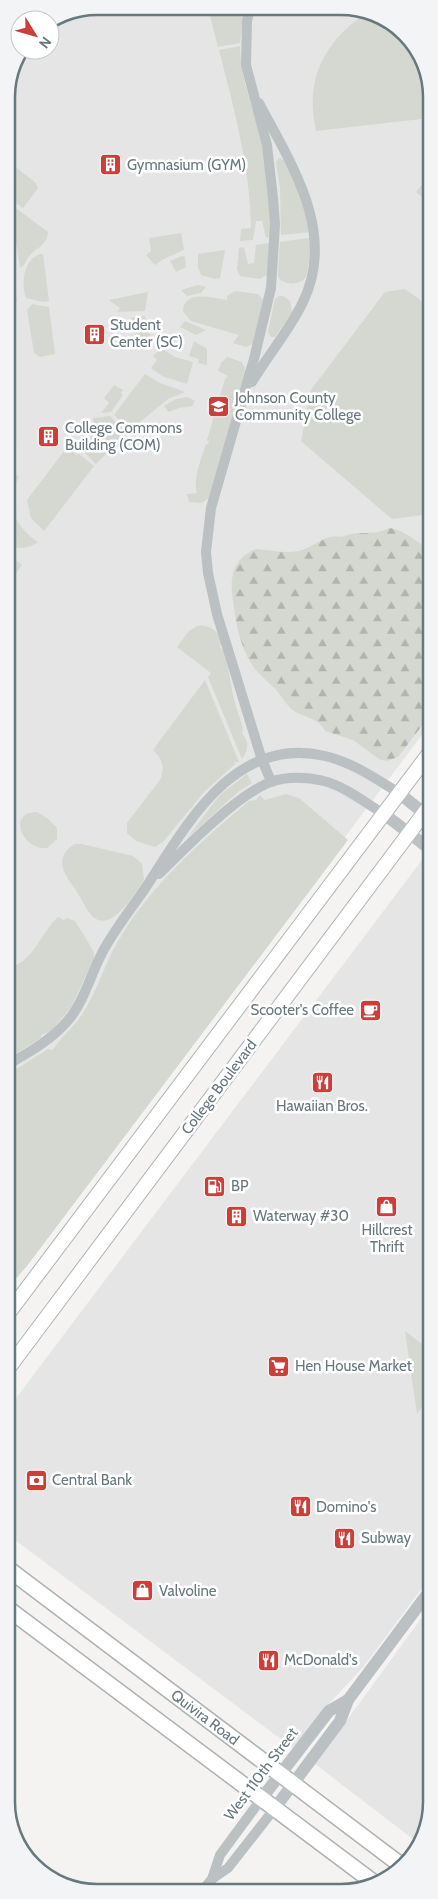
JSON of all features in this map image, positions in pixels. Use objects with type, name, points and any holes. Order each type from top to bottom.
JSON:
[{"type":"main road","points":[[15,1305],[423,762]]},
{"type":"main road","name":"College Boulevard","points":[[15,1359],[409,834],[423,819]]},
{"type":"main road","name":"Quivira Road","points":[[15,1574],[397,1862]]},
{"type":"main road","name":"Quivira Road","points":[[15,1614],[369,1880]]},
{"type":"street","points":[[249,15],[245,46],[250,85],[267,145],[275,224],[270,297],[244,396],[211,508],[206,552],[214,600],[262,760],[271,781]]},
{"type":"street","points":[[244,396],[303,302],[313,272],[315,246],[314,224],[299,178],[250,85]]},
{"type":"street","points":[[15,1060],[50,1039],[72,1015],[118,925],[147,885],[172,844],[209,796],[233,776],[262,760],[284,755],[325,756],[346,763],[423,808]]},
{"type":"street","points":[[147,885],[224,814],[253,791],[271,781],[292,778],[324,781],[354,794],[423,844]]},
{"type":"street","name":"West 110th Street","points":[[208,1884],[228,1868],[275,1808],[340,1721],[348,1700],[423,1600]]},
{"type":"street","name":"West 110th Street","points":[[212,1879],[220,1855],[280,1774],[329,1711],[348,1700]]},
{"type":"shaded area","name":"Johnson County Community College","points":[[97,15],[341,15],[368,19],[377,23],[399,39],[415,61],[420,75],[423,97],[423,734],[15,1274],[15,91],[23,61],[60,60],[60,24],[70,19],[81,17]]},
{"type":"shaded area","points":[[423,859],[423,1587],[364,1666],[325,1708],[294,1749],[15,1540],[15,1399]]},
{"type":"shaded area","points":[[423,1616],[423,1808],[420,1824],[414,1840],[315,1764]]},
{"type":"green space","points":[[210,15],[243,15],[240,43],[218,47]]},
{"type":"green space","points":[[359,19],[368,19],[377,23],[391,32],[406,47],[415,61],[420,75],[423,117],[421,119],[316,131],[313,91],[319,67],[325,55],[342,33]]},
{"type":"green space","points":[[240,46],[244,81],[265,161],[271,236],[266,238],[262,221],[256,221],[253,240],[240,241],[241,229],[251,228],[248,182],[240,138],[219,50]]},
{"type":"green space","points":[[279,158],[284,160],[292,173],[311,232],[281,235],[280,188],[276,162]]},
{"type":"green space","points":[[15,167],[36,183],[38,188],[23,208],[15,202]]},
{"type":"green space","points":[[423,183],[423,198],[416,192]]},
{"type":"green space","points":[[15,207],[48,232],[44,243],[30,255],[20,268],[15,234]]},
{"type":"green space","points":[[181,233],[184,250],[165,258],[155,265],[146,255],[151,251],[149,238]]},
{"type":"green space","points":[[311,239],[306,277],[300,282],[294,283],[280,280],[278,276],[280,242]]},
{"type":"green space","points":[[270,243],[267,275],[260,279],[240,276],[237,269],[239,248],[244,247],[248,264],[254,263],[256,245]]},
{"type":"green space","points":[[225,250],[220,278],[215,279],[201,275],[198,267],[198,254]]},
{"type":"green space","points":[[43,254],[49,301],[43,302],[26,298],[24,292],[24,279],[27,267],[34,257]]},
{"type":"green space","points":[[182,256],[185,257],[186,267],[176,272],[170,261]]},
{"type":"green space","points":[[198,285],[206,287],[201,293],[187,296],[181,290]]},
{"type":"green space","points":[[405,289],[423,302],[423,515],[392,519],[301,441],[311,390],[385,292]]},
{"type":"green space","points":[[235,291],[258,294],[263,300],[253,344],[246,347],[233,343],[239,335],[191,321],[183,311],[188,300],[194,297],[200,296],[227,300],[227,296]]},
{"type":"green space","points":[[148,292],[145,311],[117,312],[120,308],[109,300]]},
{"type":"green space","points":[[283,296],[290,301],[292,312],[275,337],[271,337],[268,332],[275,299]]},
{"type":"green space","points":[[32,304],[49,307],[55,354],[40,357],[34,353],[27,310]]},
{"type":"green space","points":[[145,316],[148,331],[153,338],[143,346],[133,330],[131,318]]},
{"type":"green space","points":[[185,321],[206,330],[196,335],[180,327]]},
{"type":"green space","points":[[194,341],[207,349],[207,365],[198,363],[199,359],[189,356]]},
{"type":"green space","points":[[161,348],[175,357],[193,362],[187,384],[162,376],[151,368],[157,360],[153,356]]},
{"type":"green space","points":[[227,357],[242,362],[246,371],[209,498],[201,503],[189,502],[187,494],[197,493],[198,469],[206,444],[209,441],[207,440],[225,379],[228,376],[218,371],[221,363]]},
{"type":"green space","points":[[145,374],[160,383],[185,392],[168,399],[130,430],[114,415]]},
{"type":"green space","points":[[114,385],[123,390],[121,393],[123,395],[111,412],[101,413],[109,403],[104,398]]},
{"type":"green space","points":[[188,397],[195,401],[192,406],[169,412],[164,406],[176,399]]},
{"type":"green space","points":[[110,416],[127,433],[96,464],[82,450],[95,432],[93,418]]},
{"type":"green space","points":[[71,442],[76,456],[78,453],[94,466],[44,531],[31,518],[27,500]]},
{"type":"green space","points":[[17,475],[19,477],[15,484]]},
{"type":"green space","points":[[15,515],[23,529],[38,542],[23,548],[15,547]]},
{"type":"green space","points":[[389,528],[395,529],[423,544],[423,724],[398,757],[387,761],[379,759],[353,740],[325,731],[319,723],[294,711],[287,704],[248,658],[238,630],[232,592],[232,578],[236,566],[244,556],[256,549],[293,552],[305,549],[330,537],[383,531]]},
{"type":"green space","points":[[15,559],[22,565],[15,575]]},
{"type":"green space","points":[[197,626],[212,628],[219,635],[220,648],[224,650],[234,700],[242,725],[242,734],[247,742],[247,749],[242,759],[208,677],[211,673],[177,647],[189,631]]},
{"type":"green space","points":[[205,680],[239,762],[234,762],[235,764],[204,792],[163,842],[155,847],[136,841],[127,833],[127,823],[160,780],[162,772],[161,760],[153,750]]},
{"type":"green space","points":[[247,774],[252,783],[238,792],[187,838],[220,795]]},
{"type":"green space","points":[[286,794],[299,798],[348,840],[15,1280],[15,1070],[48,1049],[53,1050],[76,1023],[88,1005],[117,943],[144,903],[160,884],[194,849],[249,801],[256,800],[260,795],[265,800]]},
{"type":"green space","points":[[37,812],[47,818],[57,828],[57,839],[47,848],[31,844],[21,831],[20,824],[22,818]]},
{"type":"green space","points":[[75,844],[133,856],[142,864],[144,880],[129,902],[115,916],[108,920],[100,921],[93,917],[62,867],[64,854]]},
{"type":"green space","points":[[58,917],[64,920],[67,918],[75,921],[94,952],[94,959],[71,1007],[51,1031],[41,1035],[41,1038],[15,1054],[15,965],[30,955]]},
{"type":"green space","points":[[405,1331],[423,1345],[423,1406],[417,1414]]},
{"type":"place","name":"Gymnasium (GYM)","points":[[111,165]]},
{"type":"place","name":"Student Center (SC)","points":[[94,334]]},
{"type":"place","name":"Johnson County Community College","points":[[219,407]]},
{"type":"place","name":"College Commons Building (COM)","points":[[49,437]]},
{"type":"place","name":"Scooter's Coffee","points":[[370,1010]]},
{"type":"place","name":"Hawaiian Bros.","points":[[322,1083]]},
{"type":"place","name":"BP","points":[[215,1186]]},
{"type":"place","name":"Hillcrest Thrift","points":[[387,1207]]},
{"type":"place","name":"Waterway #30","points":[[237,1216]]},
{"type":"place","name":"Hen House Market","points":[[279,1366]]},
{"type":"place","name":"Central Bank","points":[[36,1480]]},
{"type":"place","name":"Domino's","points":[[300,1507]]},
{"type":"place","name":"Subway","points":[[345,1538]]},
{"type":"place","name":"Valvoline","points":[[143,1591]]},
{"type":"place","name":"McDonald's","points":[[268,1660]]}]
